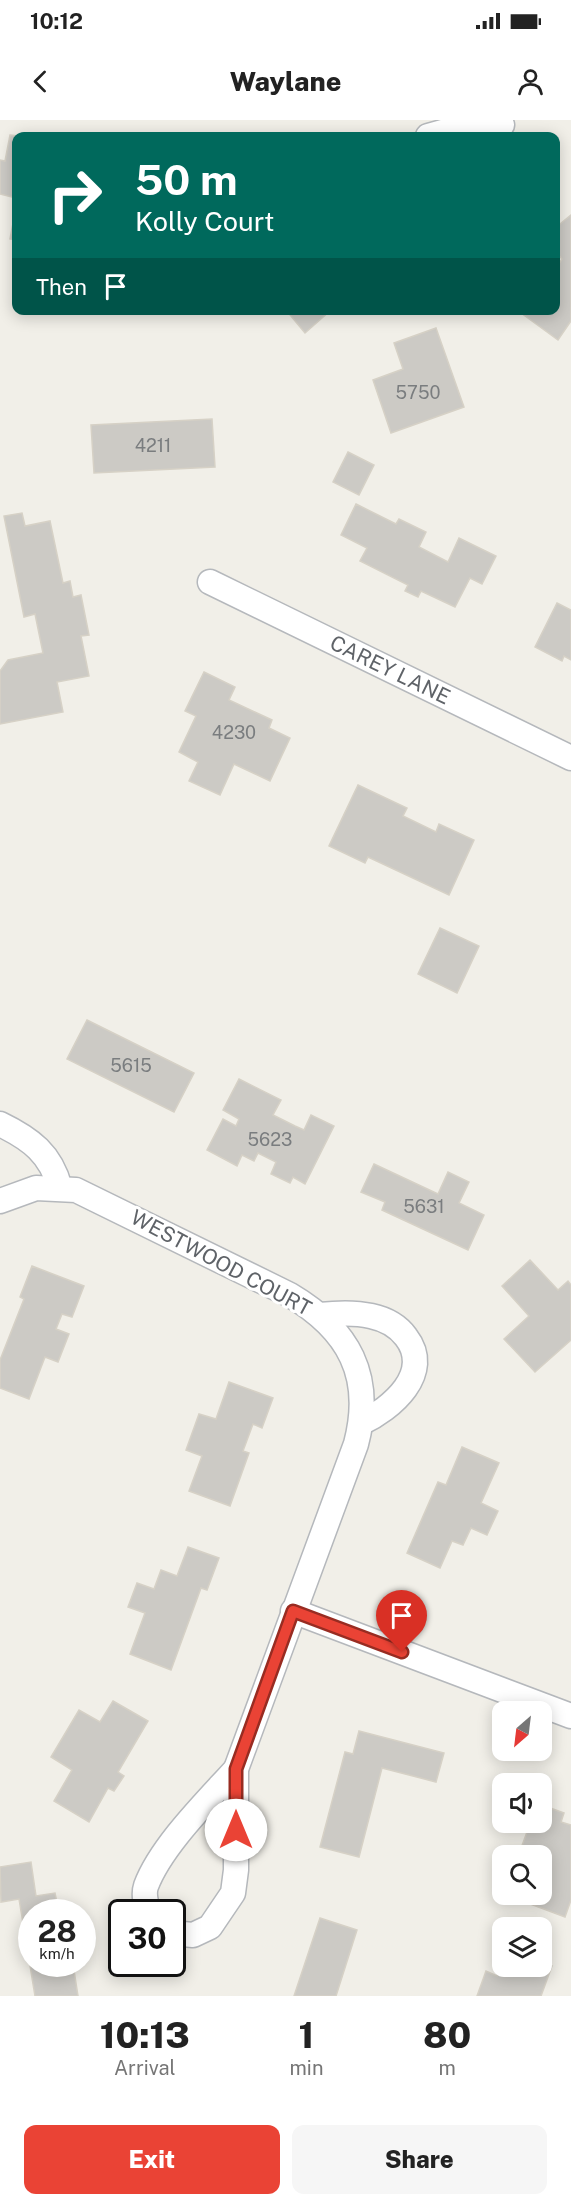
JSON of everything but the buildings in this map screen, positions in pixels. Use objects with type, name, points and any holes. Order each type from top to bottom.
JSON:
[{"type":"street","points":[[442,132],[457,128],[501,127]]},
{"type":"street","name":"CAREY LANE","points":[[210,582],[571,758]]},
{"type":"street","points":[[0,1124],[15,1131],[40,1149],[54,1166],[60,1188]]},
{"type":"street","name":"WESTWOOD COURT","points":[[0,1201],[36,1188],[60,1188],[91,1196],[290,1295],[320,1315],[346,1345],[362,1384],[361,1423],[343,1481],[236,1769],[236,1870],[233,1893],[210,1927],[193,1935],[186,1934]]},
{"type":"street","points":[[320,1315],[351,1313],[373,1316],[390,1323],[411,1343],[415,1355],[415,1370],[410,1383],[382,1413],[361,1423]]},
{"type":"street","points":[[293,1611],[571,1716]]},
{"type":"street","name":"WESTWOOD COURT","points":[[145,1899],[146,1887],[166,1852],[195,1813],[236,1769]]},
{"type":"route","points":[[236,1830],[236,1769],[293,1611],[402,1652]]}]
